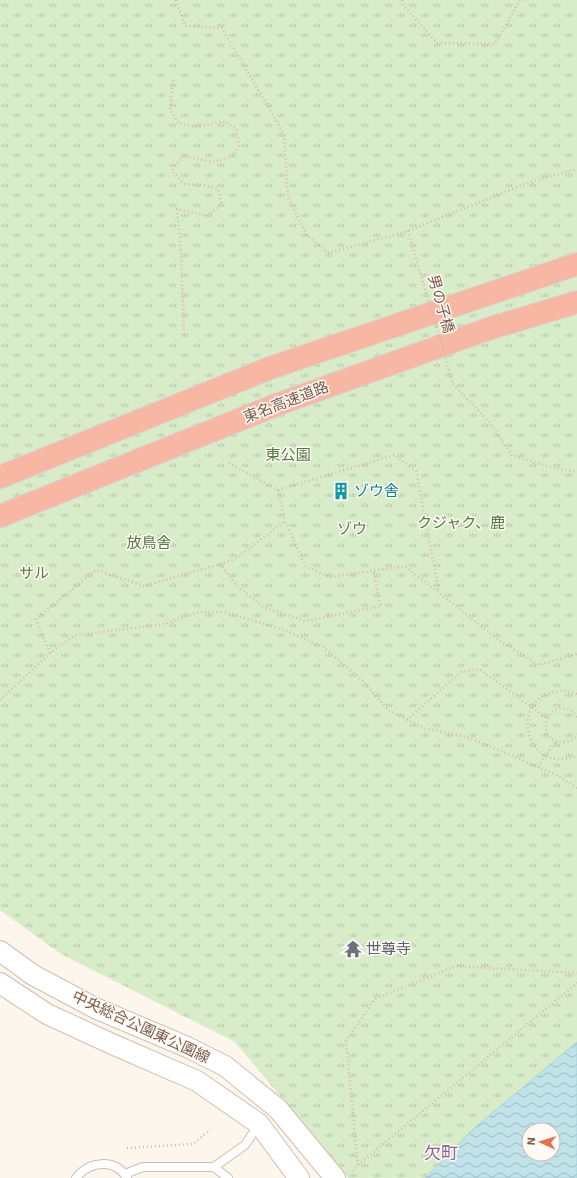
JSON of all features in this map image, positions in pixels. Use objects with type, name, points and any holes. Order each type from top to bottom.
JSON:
[{"type":"highway","points":[[0,477],[270,368],[577,264]]},
{"type":"highway","name":"東名高速道路","points":[[0,516],[276,405],[488,329],[577,302]]},
{"type":"street","name":"中央総合公園東公園線","points":[[0,951],[33,975],[95,1008],[187,1047],[225,1066],[278,1109],[343,1176]]},
{"type":"street","points":[[0,984],[47,1014],[197,1081],[259,1124],[299,1178]]},
{"type":"lane","points":[[76,1178],[88,1167],[98,1164],[108,1164],[117,1168],[126,1176],[143,1167],[214,1167],[245,1145],[259,1124]]},
{"type":"lane","points":[[214,1167],[228,1178]]},
{"type":"path","points":[[176,0],[185,26],[222,28],[284,134],[288,198],[307,235],[329,253],[408,231],[530,182],[577,169]]},
{"type":"path","points":[[402,0],[403,5],[437,43],[487,44],[495,44],[520,0]]},
{"type":"path","points":[[173,80],[170,110],[179,124],[197,127],[222,120],[236,128],[239,145],[233,156],[213,162],[184,156],[172,171],[184,184],[203,185],[218,189],[222,204],[207,216],[177,209],[181,252],[184,335]]},
{"type":"path","name":"男の子橋","points":[[408,231],[453,384],[489,422],[512,455],[553,468],[577,472]]},
{"type":"path","points":[[229,463],[278,490],[394,455],[416,471],[439,593]]},
{"type":"path","points":[[278,490],[285,522],[305,566],[330,576],[405,566],[500,641],[538,666],[577,654]]},
{"type":"path","points":[[50,653],[36,619],[96,570],[144,586],[234,560],[285,522]]},
{"type":"path","points":[[220,564],[237,586],[265,608],[306,621],[381,606],[373,570]]},
{"type":"path","points":[[0,700],[50,653],[75,635],[161,625],[200,612],[224,612],[284,630],[323,647],[361,679],[388,710],[407,720],[424,728],[470,738],[559,776],[577,788]]},
{"type":"path","points":[[407,720],[461,672],[479,669],[547,718]]},
{"type":"path","points":[[577,694],[561,690],[540,698],[532,707],[528,718],[527,729],[530,740],[536,749],[545,756],[556,760],[567,760],[577,756]]},
{"type":"path","points":[[577,717],[573,712],[564,708],[554,710],[547,718],[545,728],[549,736],[556,742],[566,743],[577,734]]},
{"type":"path","points":[[539,767],[545,756],[556,742]]},
{"type":"path","points":[[358,1165],[346,1041],[375,999],[456,966],[577,973]]},
{"type":"path","points":[[343,1176],[577,983]]},
{"type":"path","points":[[127,1148],[193,1144],[210,1130]]},
{"type":"green space","name":"東公園","points":[[0,0],[577,0],[577,1178],[348,1178],[235,1042],[61,954],[0,910]]},
{"type":"water","points":[[577,1042],[577,1178],[425,1178],[471,1131]]},
{"type":"place","name":"ゾウ舎","points":[[341,491]]},
{"type":"place","name":"世尊寺","points":[[353,949]]},
{"type":"district","name":"欠町","points":[[441,1153]]},
{"type":"park label","name":"クジャク、鹿","points":[[461,523]]},
{"type":"park label","name":"ゾウ","points":[[352,529]]},
{"type":"park label","name":"放鳥舎","points":[[149,543]]},
{"type":"park label","name":"サル","points":[[34,573]]}]
